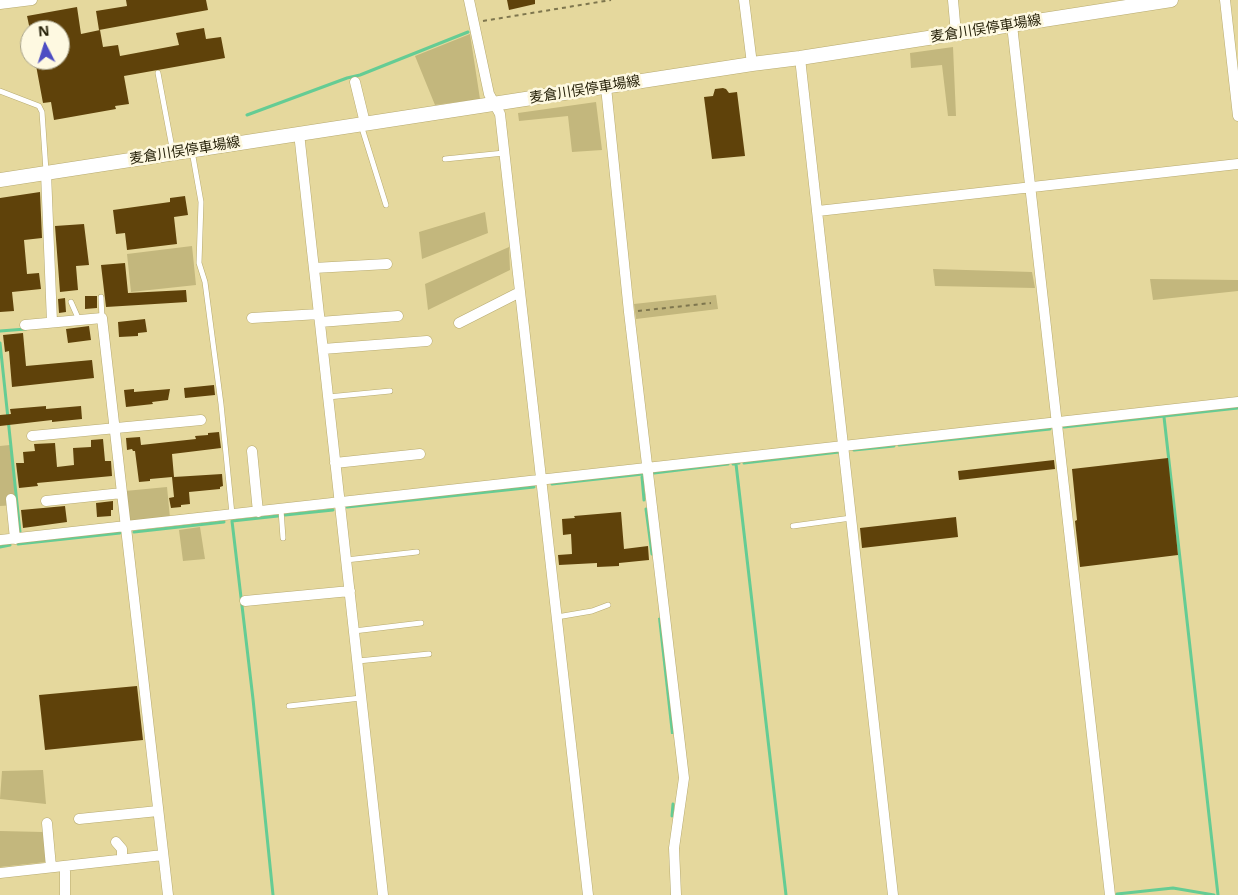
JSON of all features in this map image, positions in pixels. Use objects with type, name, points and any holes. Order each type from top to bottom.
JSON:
[{"type":"main road","name":"麦倉川俣停車場線","points":[[0,180],[1171,0]]},
{"type":"street","points":[[0,4],[32,0]]},
{"type":"street","points":[[469,0],[489,94],[500,114],[588,895]]},
{"type":"street","points":[[744,0],[752,64]]},
{"type":"street","points":[[953,0],[956,34]]},
{"type":"street","points":[[1225,0],[1238,116]]},
{"type":"street","points":[[1012,25],[1110,895]]},
{"type":"street","points":[[800,58],[893,895]]},
{"type":"street","points":[[355,82],[363,124]]},
{"type":"street","points":[[606,87],[628,312],[684,778],[674,848],[676,895]]},
{"type":"street","points":[[299,133],[383,895]]},
{"type":"street","points":[[818,211],[1238,164]]},
{"type":"street","points":[[46,173],[52,322]]},
{"type":"street","points":[[314,268],[387,264]]},
{"type":"street","points":[[459,323],[520,292]]},
{"type":"street","points":[[252,318],[398,316]]},
{"type":"street","points":[[24,325],[102,318],[168,895]]},
{"type":"street","points":[[323,349],[427,341]]},
{"type":"street","points":[[0,540],[1238,402]]},
{"type":"street","points":[[32,436],[201,420]]},
{"type":"street","points":[[252,451],[258,512]]},
{"type":"street","points":[[335,463],[420,454]]},
{"type":"street","points":[[46,501],[122,493]]},
{"type":"street","points":[[11,499],[14,539]]},
{"type":"street","points":[[245,601],[350,591]]},
{"type":"street","points":[[79,819],[158,811]]},
{"type":"street","points":[[47,823],[51,867]]},
{"type":"street","points":[[116,842],[122,849],[122,859]]},
{"type":"street","points":[[0,873],[163,855]]},
{"type":"street","points":[[64,895],[65,866]]},
{"type":"lane","points":[[158,74],[173,153]]},
{"type":"lane","points":[[0,92],[39,106],[42,112],[46,173]]},
{"type":"lane","points":[[363,124],[386,205]]},
{"type":"lane","points":[[192,150],[201,202],[199,263],[205,282],[232,515]]},
{"type":"lane","points":[[445,159],[504,153]]},
{"type":"lane","points":[[101,297],[102,318]]},
{"type":"lane","points":[[71,302],[79,320]]},
{"type":"lane","points":[[328,397],[390,391]]},
{"type":"lane","points":[[281,510],[283,538]]},
{"type":"lane","points":[[793,526],[851,518]]},
{"type":"lane","points":[[346,560],[418,552]]},
{"type":"lane","points":[[557,617],[592,611],[608,605]]},
{"type":"lane","points":[[354,631],[421,623]]},
{"type":"lane","points":[[357,661],[429,654]]},
{"type":"lane","points":[[289,706],[361,698]]},
{"type":"path","points":[[474,22],[611,0]]},
{"type":"path","points":[[628,312],[711,303]]},
{"type":"shaded area","points":[[470,34],[480,99],[435,105],[415,56]]},
{"type":"shaded area","points":[[953,47],[956,116],[948,116],[942,65],[911,68],[910,53]]},
{"type":"shaded area","points":[[596,102],[602,150],[572,152],[568,116],[519,121],[518,113]]},
{"type":"shaded area","points":[[485,212],[488,233],[422,259],[419,232]]},
{"type":"shaded area","points":[[192,246],[196,285],[131,292],[127,254]]},
{"type":"shaded area","points":[[509,247],[510,270],[428,310],[425,284]]},
{"type":"shaded area","points":[[933,269],[1032,272],[1035,288],[935,286]]},
{"type":"shaded area","points":[[1150,279],[1238,280],[1238,291],[1153,300]]},
{"type":"shaded area","points":[[716,295],[718,309],[636,319],[634,304]]},
{"type":"shaded area","points":[[10,445],[16,505],[0,506],[0,446]]},
{"type":"shaded area","points":[[167,487],[170,518],[131,522],[128,520],[125,491]]},
{"type":"shaded area","points":[[200,527],[205,559],[183,561],[179,530]]},
{"type":"shaded area","points":[[662,617],[674,734],[671,734],[658,618]]},
{"type":"shaded area","points":[[43,770],[46,804],[0,799],[2,771]]},
{"type":"shaded area","points":[[0,831],[43,832],[46,862],[0,867]]},
{"type":"building","points":[[126,0],[206,0],[208,10],[99,30],[96,11],[127,6]]},
{"type":"building","points":[[507,0],[535,0],[535,4],[509,10]]},
{"type":"building","points":[[77,7],[81,34],[100,30],[103,47],[118,45],[120,56],[179,45],[176,33],[204,28],[206,39],[221,37],[225,58],[124,76],[129,104],[115,106],[116,109],[54,120],[51,102],[43,103],[37,70],[70,70],[70,20],[28,20],[27,16]]},
{"type":"building","points":[[723,88],[729,93],[737,92],[745,156],[712,159],[704,97],[713,96],[715,89]]},
{"type":"building","points":[[40,192],[42,238],[24,240],[27,274],[39,273],[41,289],[12,292],[14,311],[0,312],[0,198]]},
{"type":"building","points":[[185,196],[188,215],[174,217],[177,244],[127,250],[125,233],[116,234],[113,210],[170,202],[170,198]]},
{"type":"building","points":[[84,224],[89,265],[76,266],[78,290],[60,292],[55,226]]},
{"type":"building","points":[[125,263],[128,293],[186,290],[187,302],[106,307],[101,265]]},
{"type":"building","points":[[85,296],[97,296],[97,308],[85,309]]},
{"type":"building","points":[[65,298],[66,312],[59,313],[58,299]]},
{"type":"building","points":[[145,319],[147,332],[138,333],[138,336],[119,337],[118,322]]},
{"type":"building","points":[[89,326],[91,340],[68,343],[66,329]]},
{"type":"building","points":[[23,333],[26,366],[92,360],[94,378],[12,387],[9,351],[5,352],[3,335]]},
{"type":"building","points":[[214,385],[215,395],[185,398],[184,388]]},
{"type":"building","points":[[134,389],[134,392],[170,389],[168,400],[126,407],[124,390]]},
{"type":"building","points":[[46,406],[46,409],[81,406],[82,419],[52,422],[52,420],[0,426],[0,415],[11,414],[10,409]]},
{"type":"building","points":[[219,432],[221,448],[172,454],[174,477],[222,474],[223,486],[220,489],[189,492],[190,504],[171,508],[169,498],[174,497],[172,477],[139,482],[135,451],[132,449],[127,450],[126,438],[140,437],[141,445],[196,439],[195,436]]},
{"type":"building","points":[[103,439],[105,461],[111,461],[112,476],[37,483],[38,486],[19,488],[16,463],[24,463],[23,452],[35,451],[34,444],[55,443],[57,467],[74,465],[73,448],[91,447],[91,440]]},
{"type":"building","points":[[1168,458],[1178,555],[1080,567],[1072,469]]},
{"type":"building","points":[[1054,460],[1055,469],[959,480],[958,471]]},
{"type":"building","points":[[113,501],[111,516],[97,517],[96,503]]},
{"type":"building","points":[[65,506],[67,522],[23,528],[21,510]]},
{"type":"building","points":[[621,512],[624,549],[648,546],[649,560],[619,563],[619,566],[597,567],[597,563],[559,565],[558,555],[572,554],[571,534],[563,535],[562,519],[575,518],[574,516]]},
{"type":"building","points":[[956,517],[958,537],[862,548],[860,528]]},
{"type":"building","points":[[137,686],[143,740],[45,750],[39,695]]},
{"type":"waterway","points":[[247,115],[347,78],[360,75],[468,32]]},
{"type":"waterway","points":[[0,331],[26,329]]},
{"type":"waterway","points":[[0,343],[20,532]]},
{"type":"waterway","points":[[1064,427],[1238,408]]},
{"type":"waterway","points":[[1164,417],[1218,895]]},
{"type":"waterway","points":[[899,445],[1050,429]]},
{"type":"waterway","points":[[854,450],[894,446]]},
{"type":"waterway","points":[[744,463],[839,452]]},
{"type":"waterway","points":[[733,464],[739,463]]},
{"type":"waterway","points":[[654,473],[728,464]]},
{"type":"waterway","points":[[736,464],[786,895]]},
{"type":"waterway","points":[[552,484],[643,474]]},
{"type":"waterway","points":[[642,477],[644,500]]},
{"type":"waterway","points":[[347,507],[534,487]]},
{"type":"waterway","points":[[646,509],[652,554]]},
{"type":"waterway","points":[[285,515],[333,510]]},
{"type":"waterway","points":[[273,895],[232,521],[278,516]]},
{"type":"waterway","points":[[134,532],[224,522]]},
{"type":"waterway","points":[[18,544],[120,533]]},
{"type":"waterway","points":[[0,547],[10,545]]},
{"type":"waterway","points":[[672,816],[673,804]]},
{"type":"waterway","points":[[1117,894],[1173,888],[1214,895]]}]
